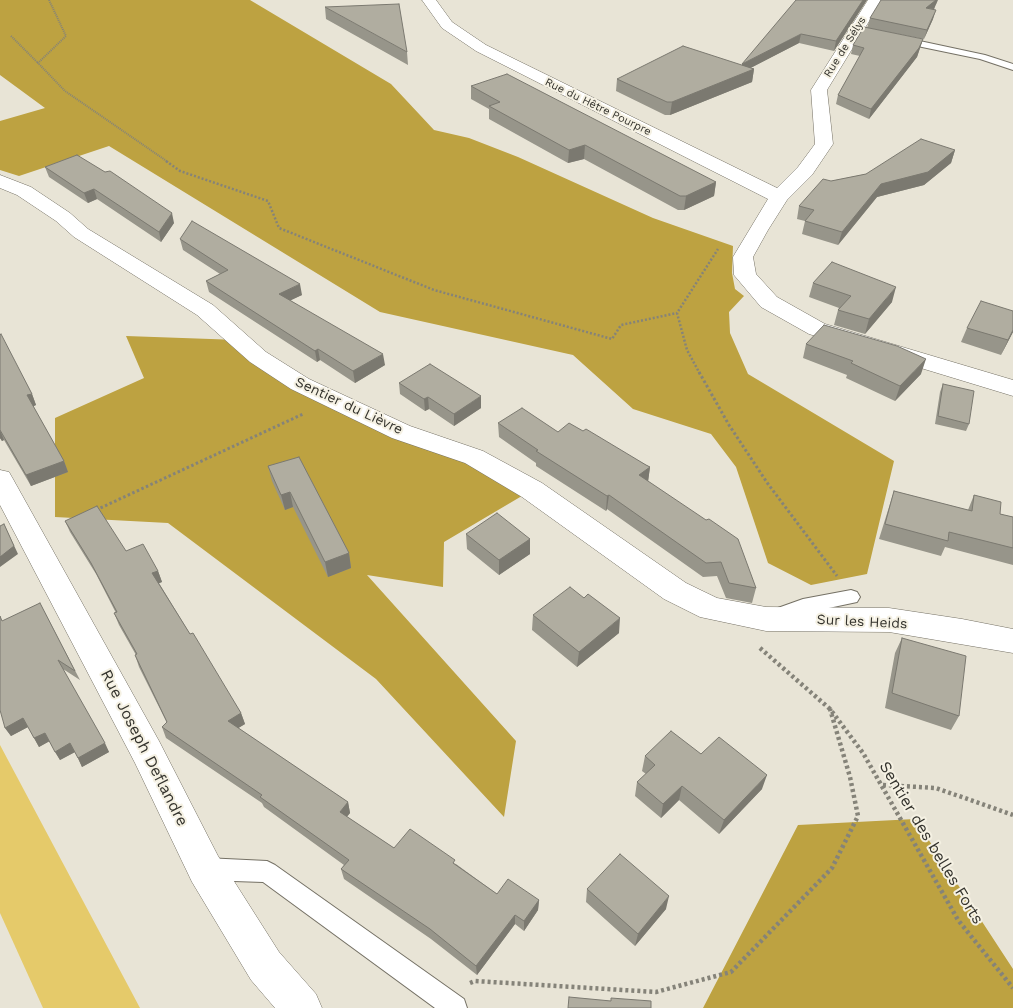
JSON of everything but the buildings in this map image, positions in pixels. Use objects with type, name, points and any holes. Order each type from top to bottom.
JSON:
[{"type":"street","name":"Rue du Hêtre Pourpre","points":[[429,0],[447,25],[481,48],[779,198]]},
{"type":"street","name":"Rue de Sélys","points":[[779,198],[805,171],[824,144],[819,90],[859,31],[875,0]]},
{"type":"street","name":"Sentier du Lièvre","points":[[0,181],[24,191],[63,217],[81,233],[205,310],[258,357],[300,384],[401,432],[474,456],[532,490],[675,591],[711,608]]},
{"type":"street","points":[[779,198],[743,257],[745,275],[769,302],[817,329],[1013,388]]},
{"type":"street","name":"Rue Joseph Deflandre","points":[[0,480],[134,727],[205,869],[265,966],[302,1008]]},
{"type":"street","name":"Sur les Heids","points":[[711,608],[760,631],[889,620],[1013,641]]},
{"type":"lane","points":[[887,37],[973,55],[1013,67]]},
{"type":"lane","points":[[760,631],[803,606],[851,597]]},
{"type":"lane","points":[[205,869],[267,872],[448,1003]]},
{"type":"path","points":[[38,63],[66,36],[49,0]]},
{"type":"path","points":[[11,36],[65,91],[180,171],[268,202],[278,228],[434,290],[612,339],[621,326],[676,313],[719,246],[737,244],[749,246]]},
{"type":"path","points":[[676,313],[687,350],[729,425],[768,484],[801,526],[851,597]]},
{"type":"path","points":[[88,514],[333,400]]},
{"type":"path","name":"Sentier des belles Forts","points":[[760,631],[830,709],[863,753],[958,920],[1013,988]]},
{"type":"path","points":[[448,1003],[475,981],[656,992],[731,972],[832,868],[858,816],[850,777],[830,709]]},
{"type":"path","points":[[882,785],[936,788],[1013,815]]},
{"type":"shaded area","points":[[0,0],[250,0],[391,84],[434,130],[469,138],[518,157],[653,218],[733,246],[732,273],[735,289],[744,296],[729,312],[730,333],[748,374],[894,461],[867,574],[811,585],[768,563],[736,467],[711,434],[633,409],[573,355],[380,312],[109,146],[19,176],[0,170],[0,121],[45,108],[0,75]]},
{"type":"shaded area","points":[[126,336],[239,340],[258,357],[532,490],[444,542],[443,587],[367,575],[516,741],[504,817],[376,679],[168,523],[55,517],[55,418],[144,378]]},
{"type":"shaded area","points":[[0,745],[140,1008],[43,1008],[0,913]]},
{"type":"shaded area","points":[[915,819],[1013,969],[1013,1008],[703,1008],[798,825]]}]
